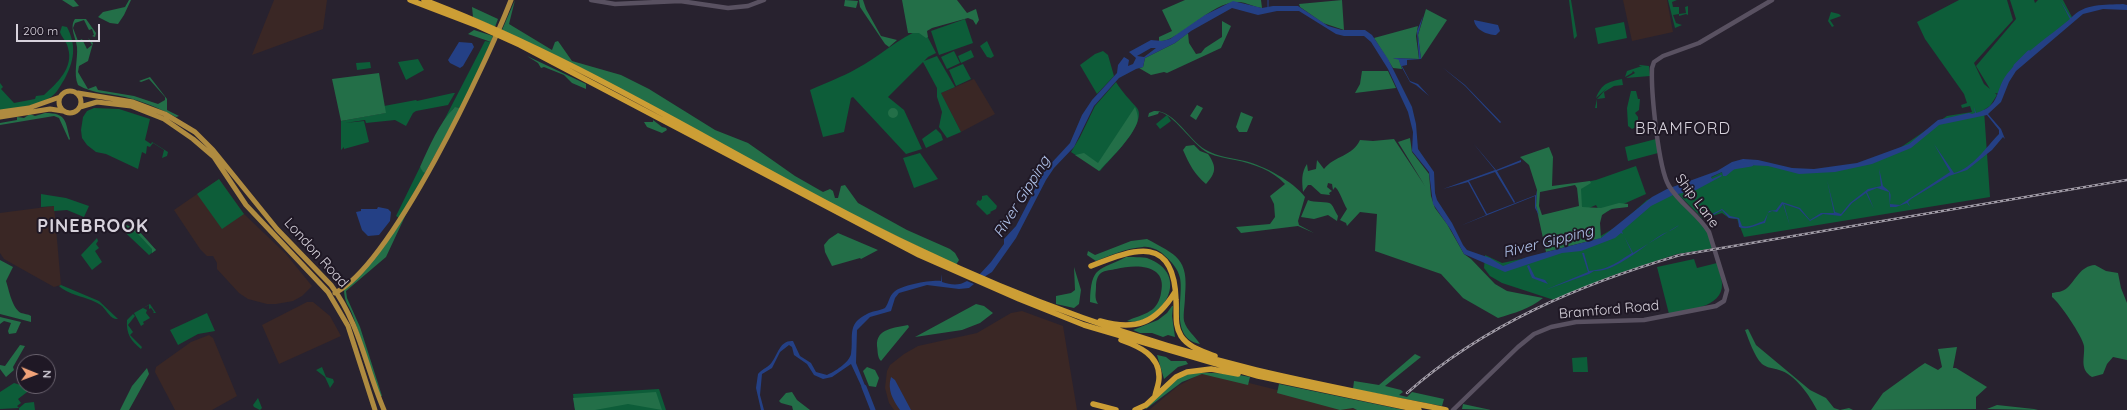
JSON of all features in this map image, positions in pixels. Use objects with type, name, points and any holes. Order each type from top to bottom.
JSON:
[{"type":"highway","points":[[410,0],[478,26],[520,45],[831,207],[988,284],[1085,321],[1258,374],[1419,410]]},
{"type":"highway","points":[[424,0],[478,20],[553,56],[831,207]]},
{"type":"highway","points":[[1091,266],[1124,254],[1139,251],[1151,252],[1165,260],[1172,269],[1176,281],[1176,321],[1184,340],[1198,350],[1252,366],[1258,374]]},
{"type":"highway","points":[[988,284],[1074,317]]},
{"type":"highway","points":[[1085,321],[1124,326],[1142,323],[1160,313],[1175,292]]},
{"type":"highway","points":[[1085,321],[1088,329],[1140,348],[1148,353],[1155,362],[1159,372],[1155,396]]},
{"type":"highway","points":[[1135,410],[1146,405],[1176,377],[1195,370],[1211,369],[1258,374],[1446,410]]},
{"type":"highway","points":[[1093,404],[1116,410]]},
{"type":"main road","points":[[375,410],[348,326],[334,300],[334,290],[347,284],[358,274],[376,253],[417,189],[492,44],[511,0]]},
{"type":"main road","points":[[592,0],[616,4],[680,1],[733,8],[751,6],[764,0]]},
{"type":"main road","name":"Ship Lane","points":[[1717,254],[1704,224],[1677,197],[1665,176],[1655,122],[1652,65],[1663,56],[1688,48],[1772,0]]},
{"type":"main road","points":[[0,112],[29,108],[60,97],[66,91],[72,90],[78,93],[81,98],[80,108],[73,113],[50,109],[0,117]]},
{"type":"main road","name":"London Road","points":[[78,93],[133,102],[165,114],[195,132],[213,150],[277,229],[334,290],[349,312],[384,410]]},
{"type":"main road","points":[[60,97],[59,103],[63,111]]},
{"type":"main road","name":"London Road","points":[[80,108],[97,102],[131,106],[164,119],[193,139],[214,157],[253,213],[334,290]]},
{"type":"main road","points":[[225,173],[234,177],[253,213]]},
{"type":"main road","name":"Bramford Road","points":[[1453,410],[1518,347],[1534,334],[1551,327],[1576,322],[1644,320],[1721,303],[1725,298],[1726,290],[1717,254]]},
{"type":"main road","points":[[347,284],[342,297],[349,312]]},
{"type":"shaded area","points":[[274,0],[327,0],[323,29],[252,55]]},
{"type":"shaded area","points":[[1623,0],[1667,0],[1673,32],[1632,41]]},
{"type":"shaded area","points":[[974,79],[995,114],[961,132],[941,93]]},
{"type":"shaded area","points":[[219,179],[244,214],[286,254],[312,286],[302,296],[293,301],[276,304],[267,304],[248,299],[239,293],[217,269],[217,263],[213,256],[207,256],[200,249],[174,210]]},
{"type":"shaded area","points":[[54,206],[61,285],[54,287],[4,259],[0,253],[0,213]]},
{"type":"shaded area","points":[[307,302],[313,302],[330,316],[341,336],[279,364],[262,325]]},
{"type":"shaded area","points":[[1022,311],[1063,326],[1077,410],[894,410],[889,403],[885,388],[887,371],[890,365],[904,354],[918,346],[977,333],[1011,313]]},
{"type":"shaded area","points":[[209,335],[213,338],[237,396],[212,410],[175,410],[155,372],[156,367],[191,342]]},
{"type":"shaded area","points":[[1200,374],[1229,378],[1358,410],[1149,410],[1178,386]]},
{"type":"green space","points":[[62,0],[74,0],[79,6],[73,7]]},
{"type":"green space","points":[[129,0],[131,0],[118,24],[110,23],[98,17],[103,12],[125,7]]},
{"type":"green space","points":[[515,0],[509,24],[552,50],[555,42],[558,41],[572,61],[621,75],[649,89],[715,130],[748,143],[795,176],[823,192],[830,189],[833,191],[835,198],[838,198],[841,186],[845,185],[858,203],[907,230],[950,249],[955,253],[959,260],[956,265],[849,213],[570,64],[502,30]]},
{"type":"green space","points":[[845,0],[858,1],[856,8],[844,6]]},
{"type":"green space","points":[[859,0],[863,0],[866,9],[881,36],[897,40],[889,47],[885,44],[860,7]]},
{"type":"green space","points":[[902,0],[957,0],[967,13],[976,9],[979,20],[976,25],[973,20],[968,18],[932,28],[927,31],[928,37],[926,38],[919,33],[908,33]]},
{"type":"green space","points":[[1185,0],[1261,0],[1262,8],[1241,2],[1228,3],[1207,14],[1176,36],[1167,40],[1159,41],[1159,37],[1172,31],[1162,10]]},
{"type":"green space","points":[[1342,0],[1344,30],[1323,23],[1300,7],[1299,4]]},
{"type":"green space","points":[[1569,0],[1571,0],[1577,36],[1574,39]]},
{"type":"green space","points":[[1668,0],[1677,0],[1672,2],[1673,7],[1679,7],[1679,14],[1673,15],[1676,23],[1682,25],[1675,28]]},
{"type":"green space","points":[[1959,0],[2007,0],[2013,20],[1974,63],[1984,84],[1990,89],[1976,66],[2016,19],[2010,0],[2034,0],[2035,3],[2038,0],[2063,0],[2073,19],[2022,58],[2006,79],[2000,94],[1995,93],[1997,95],[1990,106],[1984,110],[1990,197],[1744,237],[1737,219],[1729,218],[1722,213],[1703,219],[1678,194],[1728,169],[1759,163],[1797,171],[1838,169],[1888,156],[1947,116],[1972,112],[1970,106],[1962,108],[1961,105],[1967,103],[1964,94],[1925,39],[1917,22]]},
{"type":"green space","points":[[1688,6],[1688,15],[1686,14],[1679,16],[1679,14],[1686,13],[1685,7]]},
{"type":"green space","points":[[472,7],[498,19],[495,27],[473,17]]},
{"type":"green space","points":[[1426,9],[1447,20],[1421,59],[1418,35]]},
{"type":"green space","points":[[1831,12],[1841,16],[1830,20],[1834,26],[1832,27],[1828,21]]},
{"type":"green space","points":[[75,19],[86,19],[96,33],[95,37],[92,36],[94,35],[92,29],[89,30],[84,20],[75,23],[73,28]]},
{"type":"green space","points":[[965,19],[973,43],[939,55],[931,31]]},
{"type":"green space","points":[[1222,21],[1231,26],[1221,48],[1167,73],[1164,72],[1151,75],[1139,68],[1143,67],[1145,58],[1175,43],[1188,33],[1189,43],[1196,54],[1201,53],[1205,48],[1222,37]]},
{"type":"green space","points":[[1624,22],[1627,38],[1598,44],[1595,28]]},
{"type":"green space","points":[[62,26],[67,27],[70,34],[73,54],[70,67],[57,91],[51,97],[40,103],[0,111],[0,83],[3,87],[1,89],[14,103],[35,99],[36,96],[44,95],[59,80],[69,62],[67,46],[60,32]]},
{"type":"green space","points":[[1418,26],[1416,36],[1419,59],[1393,58],[1399,59],[1402,69],[1393,68],[1374,38]]},
{"type":"green space","points":[[73,28],[78,41],[82,39],[87,49],[92,45],[88,38],[93,43],[88,61],[79,66],[78,72],[88,89],[96,86],[98,90],[134,96],[158,104],[165,100],[165,97],[149,79],[141,82],[139,81],[150,77],[167,99],[167,110],[179,116],[176,117],[139,101],[95,92],[78,85],[76,76],[77,47]]},
{"type":"green space","points":[[923,28],[936,53],[924,61],[937,56],[955,87],[941,93],[961,132],[947,138],[939,127],[942,112],[937,97],[937,88],[923,62],[888,97],[904,110],[922,149],[906,154],[853,97],[851,98],[844,132],[823,137],[810,90],[856,69],[905,37]]},
{"type":"green space","points":[[474,30],[493,36],[491,42],[468,34]]},
{"type":"green space","points":[[485,41],[491,42],[461,108],[456,107],[453,109],[439,130]]},
{"type":"green space","points":[[987,41],[994,56],[991,58],[987,57],[980,46]]},
{"type":"green space","points":[[971,50],[974,57],[961,63],[958,56]]},
{"type":"green space","points":[[954,51],[960,63],[947,69],[941,57]]},
{"type":"green space","points":[[1103,51],[1108,55],[1114,76],[1097,94],[1080,65],[1095,54]]},
{"type":"green space","points":[[527,56],[586,84],[586,89],[572,83],[564,75],[544,67],[541,68],[538,63]]},
{"type":"green space","points":[[418,59],[424,70],[406,80],[398,62]]},
{"type":"green space","points":[[370,62],[371,68],[357,70],[356,63]]},
{"type":"green space","points":[[963,64],[971,79],[956,86],[949,70]]},
{"type":"green space","points":[[1640,65],[1649,66],[1650,76],[1626,78],[1635,73],[1633,71],[1625,77],[1627,71],[1642,66],[1639,66]]},
{"type":"green space","points":[[1362,71],[1388,71],[1396,88],[1355,93],[1360,84]]},
{"type":"green space","points":[[379,73],[386,113],[341,121],[332,79]]},
{"type":"green space","points":[[1622,79],[1623,85],[1614,86],[1604,92],[1605,98],[1597,99],[1607,88],[1596,98],[1603,86],[1609,82]]},
{"type":"green space","points":[[1116,82],[1137,108],[1139,115],[1137,123],[1126,141],[1100,171],[1071,152],[1095,106]]},
{"type":"green space","points":[[1631,91],[1636,91],[1638,99],[1640,99],[1639,110],[1635,113],[1638,117],[1638,126],[1632,129],[1628,126],[1627,108]]},
{"type":"green space","points":[[455,93],[448,105],[416,111],[413,113],[406,126],[395,120],[366,123],[365,120],[345,123],[364,121],[369,142],[344,149],[344,147],[341,150],[341,121],[385,113],[384,106]]},
{"type":"green space","points":[[1197,105],[1203,108],[1196,120],[1190,116]]},
{"type":"green space","points":[[455,107],[461,108],[425,173],[420,167],[427,151],[444,120]]},
{"type":"green space","points":[[1135,107],[1138,119],[1134,129],[1120,148],[1099,171],[1075,155],[1084,153],[1098,163]]},
{"type":"green space","points":[[94,108],[119,109],[150,119],[145,140],[151,144],[152,142],[168,152],[167,156],[162,158],[164,150],[153,143],[150,147],[147,146],[146,154],[142,152],[138,169],[106,154],[96,152],[87,145],[82,138],[81,130],[83,117],[87,111]]},
{"type":"green space","points":[[893,108],[898,113],[893,118],[888,113]]},
{"type":"green space","points":[[1154,111],[1162,112],[1168,115],[1175,120],[1193,140],[1176,123],[1164,114],[1159,112],[1158,114],[1148,117],[1149,113]]},
{"type":"green space","points":[[1241,112],[1253,117],[1247,132],[1239,132],[1236,127]]},
{"type":"green space","points":[[45,113],[52,113],[61,116],[64,119],[70,139],[69,140],[59,118],[54,116],[0,125],[0,123],[17,120],[17,117],[24,118],[30,114],[35,116]]},
{"type":"green space","points":[[1167,115],[1171,121],[1160,129],[1156,124]]},
{"type":"green space","points":[[653,120],[667,130],[662,133],[647,127],[644,122],[653,122]]},
{"type":"green space","points":[[936,129],[941,134],[943,140],[926,148],[922,139]]},
{"type":"green space","points":[[1410,138],[1412,152],[1429,174],[1431,196],[1435,208],[1447,224],[1464,254],[1471,259],[1495,284],[1507,291],[1543,298],[1527,308],[1498,318],[1463,298],[1441,274],[1375,251],[1377,214],[1360,212],[1347,226],[1346,223],[1340,220],[1347,209],[1335,187],[1333,190],[1332,184],[1328,183],[1327,187],[1332,191],[1329,193],[1330,195],[1321,194],[1311,185],[1308,185],[1303,192],[1302,177],[1305,167],[1307,164],[1308,171],[1316,169],[1317,160],[1324,169],[1333,161],[1353,149],[1360,140],[1373,141],[1394,139],[1425,186],[1398,142]]},
{"type":"green space","points":[[1656,139],[1658,153],[1628,161],[1625,147]]},
{"type":"green space","points":[[1193,140],[1206,150],[1220,156],[1245,161],[1261,166],[1293,185],[1305,197],[1298,221],[1299,225],[1314,233],[1298,226],[1241,233],[1236,227],[1270,224],[1275,217],[1274,204],[1270,196],[1285,184],[1280,179],[1262,168],[1249,163],[1218,156],[1208,153]]},
{"type":"green space","points":[[1194,145],[1200,151],[1208,154],[1214,166],[1212,176],[1206,184],[1193,169],[1183,150],[1186,146]]},
{"type":"green space","points":[[1549,147],[1553,157],[1552,186],[1590,181],[1591,183],[1581,189],[1582,207],[1601,208],[1619,203],[1628,204],[1628,207],[1611,209],[1602,215],[1600,223],[1601,238],[1546,252],[1536,206],[1537,190],[1529,165],[1520,157]],"holes":[[[1575,185],[1577,188],[1579,206],[1542,215],[1539,206],[1540,192]]]},
{"type":"green space","points":[[920,153],[938,179],[914,188],[903,158]]},
{"type":"green space","points":[[1636,166],[1646,194],[1601,214],[1596,205],[1582,211],[1579,191],[1586,182]]},
{"type":"green space","points":[[420,167],[425,173],[399,218],[396,216]]},
{"type":"green space","points":[[219,179],[244,214],[222,229],[197,194]]},
{"type":"green space","points":[[1670,190],[1705,226],[1715,248],[1677,254],[1614,275],[1554,300],[1502,283],[1490,276],[1484,268],[1485,255],[1502,263],[1584,246],[1619,225],[1647,200]]},
{"type":"green space","points":[[41,194],[66,198],[89,206],[84,217],[67,210],[54,211],[54,206],[41,207]]},
{"type":"green space","points":[[987,195],[997,206],[996,209],[987,215],[976,204],[978,200],[980,201],[982,199],[982,196]]},
{"type":"green space","points":[[1308,200],[1331,204],[1338,216],[1337,221],[1328,215],[1314,219],[1301,217]]},
{"type":"green space","points":[[408,210],[386,257],[346,291],[347,298],[360,327],[382,396],[380,396],[352,314],[346,301],[344,287],[371,260]]},
{"type":"green space","points":[[115,220],[122,225],[123,224],[137,229],[156,250],[149,255],[114,222]]},
{"type":"green space","points":[[126,225],[137,229],[156,250],[152,253],[152,249],[138,234],[127,228]]},
{"type":"green space","points":[[838,233],[878,250],[861,259],[860,258],[832,266],[825,252],[824,245],[829,239]]},
{"type":"green space","points":[[97,238],[98,241],[96,244],[99,248],[95,251],[102,262],[92,270],[81,255]]},
{"type":"green space","points":[[1147,239],[1173,254],[1182,265],[1186,283],[1184,321],[1189,331],[1200,344],[1190,340],[1184,334],[1180,316],[1180,278],[1174,266],[1161,252],[1149,247],[1137,248],[1125,250],[1096,261],[1087,255],[1088,251],[1095,255],[1131,241]]},
{"type":"green space","points":[[1126,257],[1147,258],[1161,266],[1169,276],[1170,288],[1167,299],[1150,317],[1138,321],[1127,321],[1152,310],[1160,298],[1162,283],[1160,276],[1149,268],[1124,267],[1101,273],[1096,283],[1096,298],[1098,304],[1090,302],[1092,281],[1098,271]]},
{"type":"green space","points":[[1694,259],[1697,268],[1717,263],[1722,282],[1721,292],[1717,298],[1710,303],[1694,309],[1669,314],[1657,267]]},
{"type":"green space","points":[[0,260],[13,267],[6,281],[10,294],[18,311],[31,316],[31,322],[0,314]]},
{"type":"green space","points":[[2095,265],[2106,271],[2118,273],[2121,288],[2127,303],[2127,360],[2113,357],[2107,364],[2103,374],[2092,377],[2088,374],[2084,367],[2084,346],[2080,335],[2052,297],[2052,293],[2060,292],[2065,289],[2082,271]]},
{"type":"green space","points":[[1074,267],[1081,290],[1079,304],[1074,308],[1056,304],[1056,296],[1071,293],[1075,290]]},
{"type":"green space","points":[[61,285],[99,301],[118,319],[111,317],[102,306],[97,303],[64,290],[59,286]]},
{"type":"green space","points":[[150,304],[156,313],[153,313],[154,312],[151,308],[149,309],[149,305],[143,308],[147,310],[146,313],[150,318],[143,322],[144,324],[141,326],[134,313]]},
{"type":"green space","points":[[976,304],[984,306],[993,313],[980,323],[962,330],[915,337]]},
{"type":"green space","points":[[1172,306],[1175,337],[1168,335],[1163,337],[1152,333],[1140,333],[1133,330],[1158,320],[1167,313]]},
{"type":"green space","points":[[207,313],[215,331],[198,334],[178,345],[170,330]]},
{"type":"green space","points":[[133,314],[135,316],[128,325],[133,332],[130,335],[142,347],[141,349],[134,343],[128,333],[127,329],[127,320]]},
{"type":"green space","points":[[0,317],[21,322],[16,333],[9,334],[8,331],[11,323],[4,321],[0,324]]},
{"type":"green space","points":[[908,325],[909,327],[881,361],[878,356],[877,346],[878,340],[883,332],[892,328]]},
{"type":"green space","points":[[1748,329],[1756,345],[1810,390],[1826,398],[1834,408],[1840,410],[1817,410],[1806,392],[1791,376],[1785,372],[1762,364],[1750,343],[1745,330]]},
{"type":"green space","points":[[20,345],[25,346],[20,354],[16,354],[16,362],[13,367],[14,370],[6,377],[0,369],[0,365],[5,366]]},
{"type":"green space","points":[[1957,347],[1953,368],[1956,368],[1987,387],[1976,397],[1976,409],[1871,410],[1883,393],[1925,363],[1938,370],[1942,367],[1938,349]]},
{"type":"green space","points":[[1415,354],[1421,357],[1385,386],[1401,390],[1403,392],[1399,395],[1407,397],[1412,392],[1444,399],[1442,406],[1353,389],[1354,381],[1379,385]]},
{"type":"green space","points":[[1157,355],[1166,357],[1171,361],[1186,361],[1188,364],[1178,367],[1164,379]]},
{"type":"green space","points":[[1587,357],[1588,372],[1573,372],[1572,358]]},
{"type":"green space","points":[[322,367],[326,377],[333,379],[334,382],[330,388],[325,377],[316,370]]},
{"type":"green space","points":[[867,367],[875,370],[879,378],[876,387],[869,386],[863,371]]},
{"type":"green space","points":[[147,368],[149,374],[129,410],[120,410],[132,386]]},
{"type":"green space","points":[[1191,372],[1234,374],[1250,377],[1248,385],[1202,374],[1182,382],[1146,409],[1145,407],[1176,379]]},
{"type":"green space","points":[[14,383],[16,384],[16,394],[25,394],[18,399],[21,403],[17,406],[19,408],[0,409],[0,392]]},
{"type":"green space","points":[[1279,384],[1404,410],[1357,410],[1353,408],[1340,410],[1277,393]]},
{"type":"green space","points":[[659,389],[666,410],[575,410],[573,394]]},
{"type":"green space","points":[[656,392],[662,410],[628,404],[595,410],[575,410],[573,398]]},
{"type":"green space","points":[[792,392],[797,400],[810,410],[793,410],[792,406],[779,401],[786,393]]},
{"type":"green space","points":[[258,398],[262,408],[260,410],[253,405]]},
{"type":"green space","points":[[34,402],[35,410],[19,410],[19,408],[25,403]]},
{"type":"green space","points":[[1463,404],[1491,410],[1462,409]]},
{"type":"green space","points":[[1997,405],[2034,409],[2038,410],[1987,409]]},
{"type":"green space","points":[[1849,408],[1853,410],[1840,410]]},
{"type":"water","points":[[2060,0],[2071,18],[2076,13],[2088,7],[2109,4],[2127,5],[2127,10],[2103,9],[2083,14],[2016,71],[2009,82],[2001,102],[1988,114],[2001,129],[2005,139],[2003,137],[1992,150],[1967,170],[1949,176],[1911,199],[1908,202],[1910,207],[1907,203],[1896,207],[1890,207],[1889,192],[1891,198],[1890,204],[1900,205],[1950,172],[1934,144],[1954,173],[1967,167],[1979,156],[1999,134],[1999,130],[1987,115],[1939,125],[1911,148],[1872,164],[1835,172],[1799,174],[1768,166],[1738,166],[1726,176],[1723,176],[1722,172],[1711,177],[1712,179],[1721,175],[1722,176],[1696,190],[1678,194],[1685,202],[1675,194],[1651,206],[1622,231],[1623,234],[1621,233],[1615,238],[1581,251],[1562,253],[1505,272],[1464,254],[1451,230],[1433,204],[1429,172],[1412,151],[1413,132],[1408,112],[1388,69],[1371,42],[1364,36],[1344,36],[1336,34],[1299,11],[1277,11],[1258,15],[1232,8],[1191,31],[1175,43],[1145,58],[1143,67],[1119,78],[1094,106],[1074,147],[1054,168],[1046,180],[1016,238],[992,272],[984,277],[979,275],[1004,244],[1004,239],[1016,226],[1045,170],[1070,143],[1082,115],[1092,100],[1117,73],[1118,65],[1124,57],[1129,60],[1128,66],[1133,64],[1136,58],[1129,52],[1151,40],[1162,41],[1170,39],[1205,15],[1233,1],[1262,8],[1273,6],[1298,6],[1328,26],[1342,30],[1365,30],[1372,35],[1388,59],[1412,107],[1416,124],[1418,149],[1434,172],[1435,193],[1437,200],[1467,250],[1490,258],[1503,266],[1527,257],[1601,238],[1652,197],[1667,189],[1717,171],[1732,162],[1743,159],[1758,160],[1792,168],[1814,169],[1857,163],[1909,144],[1938,120],[1975,113],[1974,107],[1976,113],[1990,106],[1994,102],[2003,80],[2014,66],[2029,51],[2070,19]],"holes":[[[1151,48],[1156,48],[1144,57],[1137,56]]]},
{"type":"water","points":[[1423,16],[1418,35],[1421,59],[1407,60],[1407,65],[1402,66],[1410,81],[1418,84],[1429,96],[1410,82],[1400,64],[1399,60],[1393,58],[1419,59],[1417,31]]},
{"type":"water","points":[[1474,20],[1498,25],[1500,31],[1496,35],[1486,33],[1477,27]]},
{"type":"water","points":[[459,42],[472,43],[474,47],[463,66],[460,68],[450,63],[448,60]]},
{"type":"water","points":[[1442,67],[1465,85],[1501,122],[1500,123],[1465,86]]},
{"type":"water","points":[[1473,143],[1496,170],[1521,160],[1521,162],[1497,171],[1515,202],[1514,203],[1495,172],[1469,181],[1487,214],[1536,195],[1537,190],[1536,206],[1540,217],[1535,208],[1535,196],[1460,226],[1486,215],[1468,182],[1443,189],[1495,170]]},
{"type":"water","points":[[1879,168],[1883,186],[1889,192],[1877,188],[1867,192],[1874,209],[1866,193],[1852,203],[1841,216],[1823,214],[1810,221],[1799,209],[1784,204],[1790,226],[1783,204],[1777,212],[1772,211],[1768,213],[1769,211],[1776,210],[1782,202],[1800,208],[1810,220],[1821,213],[1834,213],[1827,180],[1835,212],[1841,214],[1850,203],[1868,189],[1881,186]]},
{"type":"water","points":[[378,207],[388,209],[391,212],[390,221],[379,235],[368,236],[362,230],[356,212],[361,211],[361,209],[377,209]]},
{"type":"water","points":[[1722,209],[1730,216],[1739,218],[1742,226],[1751,226],[1764,221],[1768,213],[1765,223],[1749,228],[1742,228],[1739,227],[1738,219],[1729,218],[1722,210],[1708,218],[1698,214],[1708,216]]},
{"type":"water","points":[[1624,236],[1633,253],[1649,243],[1620,263],[1602,270],[1594,271],[1545,290],[1588,272],[1582,253],[1584,253],[1589,271],[1599,270],[1614,264],[1632,253]]},
{"type":"water","points":[[1529,265],[1535,277],[1545,280],[1548,284],[1532,278],[1527,266]]},
{"type":"water","points":[[941,274],[942,282],[945,283],[958,284],[967,281],[974,284],[969,288],[959,289],[927,285],[899,293],[895,298],[891,311],[870,317],[857,330],[856,363],[868,393],[865,394],[851,364],[832,377],[823,379],[814,375],[807,364],[794,355],[792,347],[789,345],[780,352],[772,368],[762,374],[760,395],[764,410],[761,410],[756,388],[758,374],[771,364],[782,345],[789,341],[793,341],[800,356],[811,363],[816,372],[827,375],[841,367],[850,357],[852,348],[852,331],[856,322],[860,318],[869,313],[885,308],[891,295],[898,289],[930,281],[941,281]]},
{"type":"water","points":[[891,377],[895,380],[911,410],[900,410],[895,402],[890,391]]},
{"type":"waterway","points":[[1268,0],[1268,7]]},
{"type":"waterway","name":"River Gipping","points":[[2016,66],[2029,53]]},
{"type":"waterway","name":"River Gipping","points":[[1733,167],[1751,164]]},
{"type":"waterway","points":[[864,387],[873,410]]},
{"type":"railway","points":[[1407,393],[1437,368],[1469,346],[1536,309],[1607,279],[1680,255],[2127,180]]},
{"type":"district","name":"BRAMFORD","points":[[1683,129]]},
{"type":"district","name":"PINEBROOK","points":[[93,227]]}]
